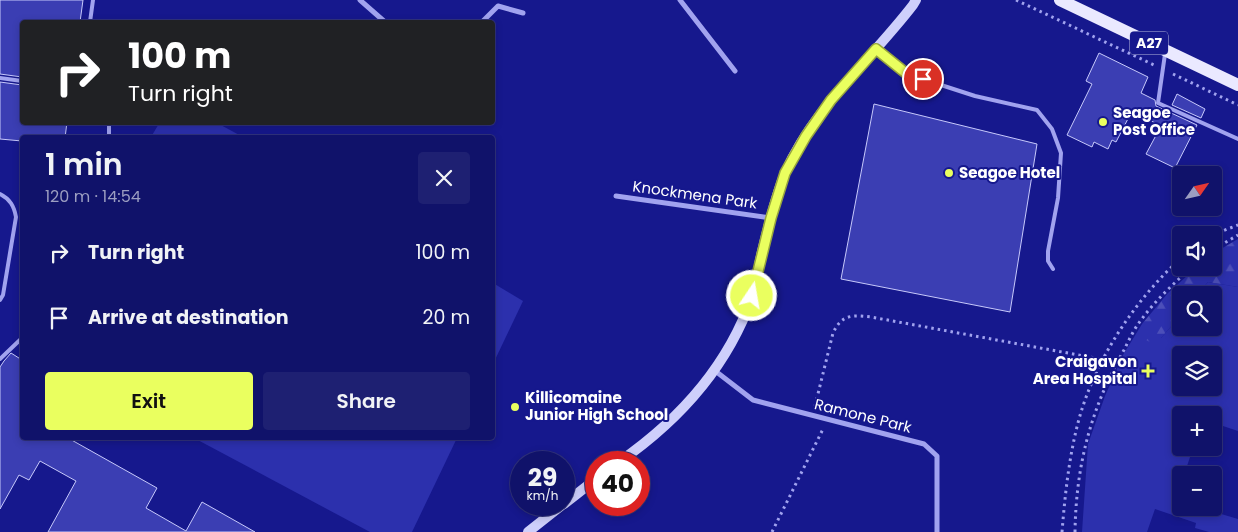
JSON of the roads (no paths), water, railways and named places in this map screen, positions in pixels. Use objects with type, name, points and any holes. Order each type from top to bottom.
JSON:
[{"type":"main road","name":"A27","points":[[1060,0],[1238,85]]},
{"type":"street","points":[[360,0],[383,20]]},
{"type":"street","points":[[680,0],[735,71]]},
{"type":"street","points":[[633,451],[664,426],[691,400],[714,370],[736,336],[752,296],[771,218],[785,173],[806,136],[831,100],[890,35],[916,0]]},
{"type":"street","points":[[484,20],[498,6],[523,13]]},
{"type":"street","name":"Knockmena Park","points":[[616,196],[771,218]]},
{"type":"street","name":"Ramone Park","points":[[714,370],[753,400],[924,444],[937,456],[937,532]]},
{"type":"street","points":[[575,495],[585,487]]},
{"type":"street","points":[[528,532],[548,516]]},
{"type":"lane","points":[[90,20],[93,0]]},
{"type":"lane","points":[[876,49],[907,74],[976,96],[1037,110],[1052,129],[1061,153],[1058,198],[1048,251],[1048,261],[1053,269]]},
{"type":"lane","points":[[1166,50],[1158,103],[1238,140]]},
{"type":"lane","points":[[0,78],[20,81]]},
{"type":"lane","points":[[0,194],[7,198],[14,207],[16,217],[3,295],[0,300]]},
{"type":"lane","points":[[0,359],[20,340]]},
{"type":"place","name":"Seagoe Post Office","points":[[1103,122]]},
{"type":"place","name":"Seagoe Hotel","points":[[949,173]]},
{"type":"place","name":"Craigavon Area Hospital","points":[[1148,371]]},
{"type":"place","name":"Killicomaine Junior High School","points":[[515,407]]}]
